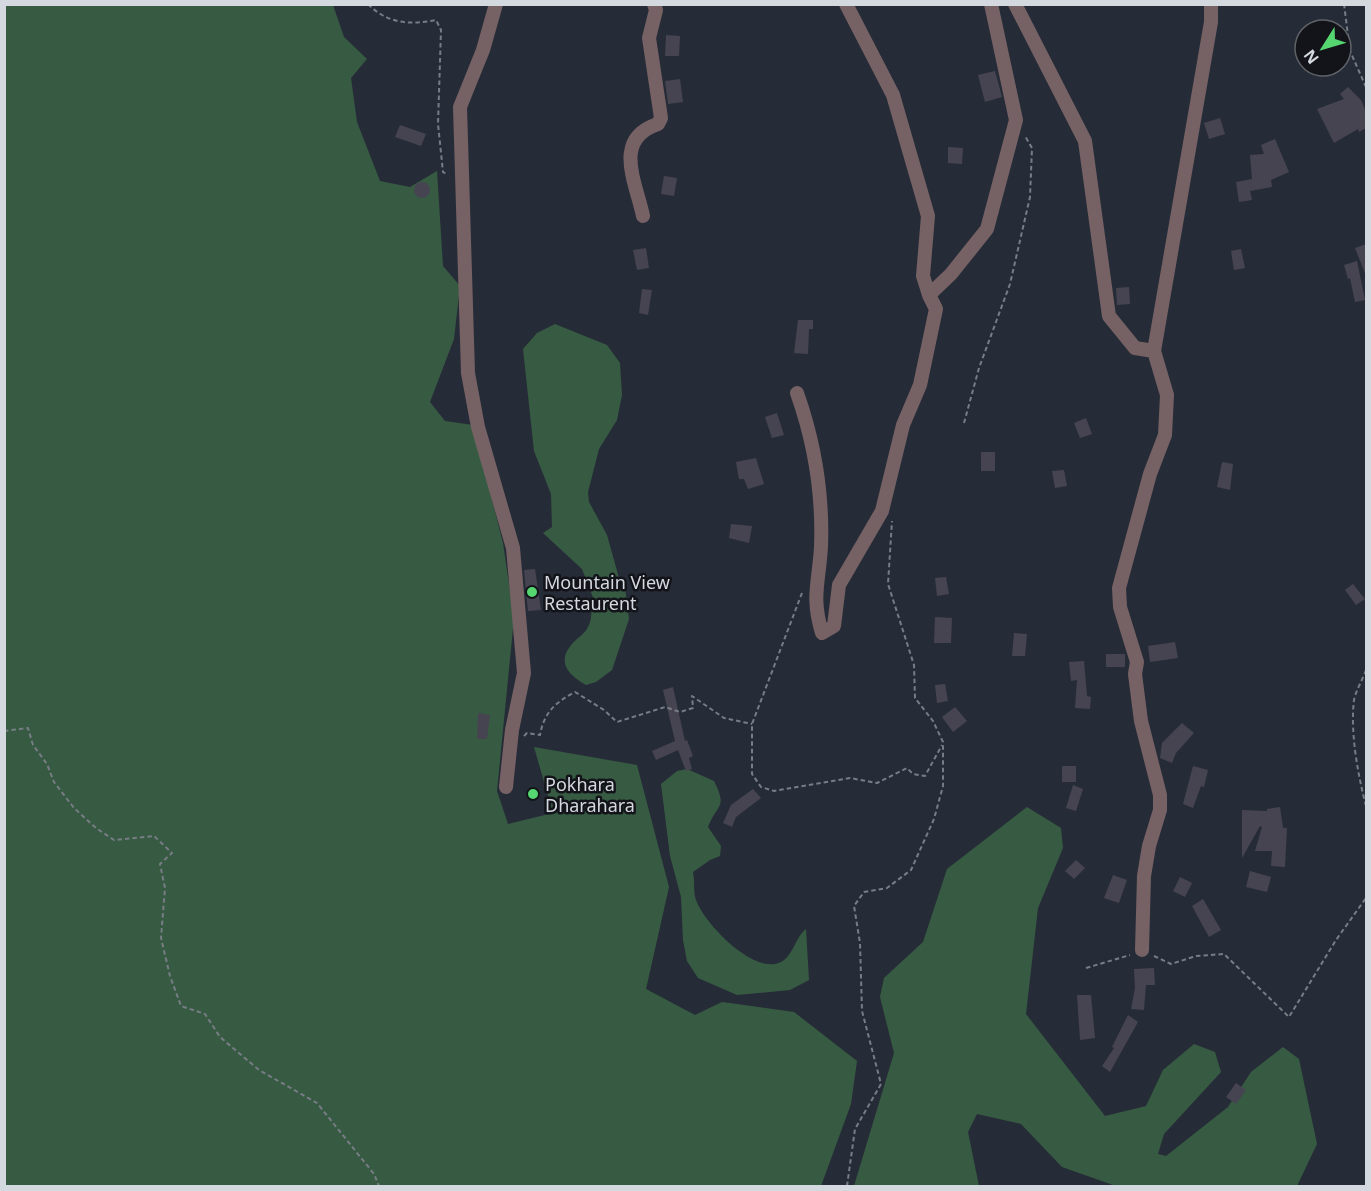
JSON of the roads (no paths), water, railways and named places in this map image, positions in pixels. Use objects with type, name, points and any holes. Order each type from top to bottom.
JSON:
[{"type":"street","points":[[496,4],[483,51],[460,107],[468,373],[478,427],[513,548],[524,672],[506,787]]},
{"type":"street","points":[[643,216],[631,168],[630,151],[635,138],[641,131],[658,124],[661,118],[649,38],[656,10],[654,4]]},
{"type":"street","points":[[797,393],[813,446],[819,500],[821,548],[814,609],[822,633],[834,626],[839,585],[882,510],[903,425],[920,385],[936,309],[923,276],[928,216],[893,95],[846,4]]},
{"type":"street","points":[[929,295],[951,274],[987,229],[1016,120],[991,4]]},
{"type":"street","points":[[1015,4],[1084,141],[1108,316],[1135,348],[1154,351]]},
{"type":"street","points":[[1142,950],[1144,876],[1149,846],[1160,810],[1160,795],[1141,721],[1135,674],[1137,662],[1120,607],[1119,588],[1150,474],[1165,435],[1167,395],[1154,351],[1211,22],[1211,4]]},
{"type":"place","name":"Mountain View Restaurent","points":[[532,592]]},
{"type":"place","name":"Pokhara Dharahara","points":[[533,794]]}]
